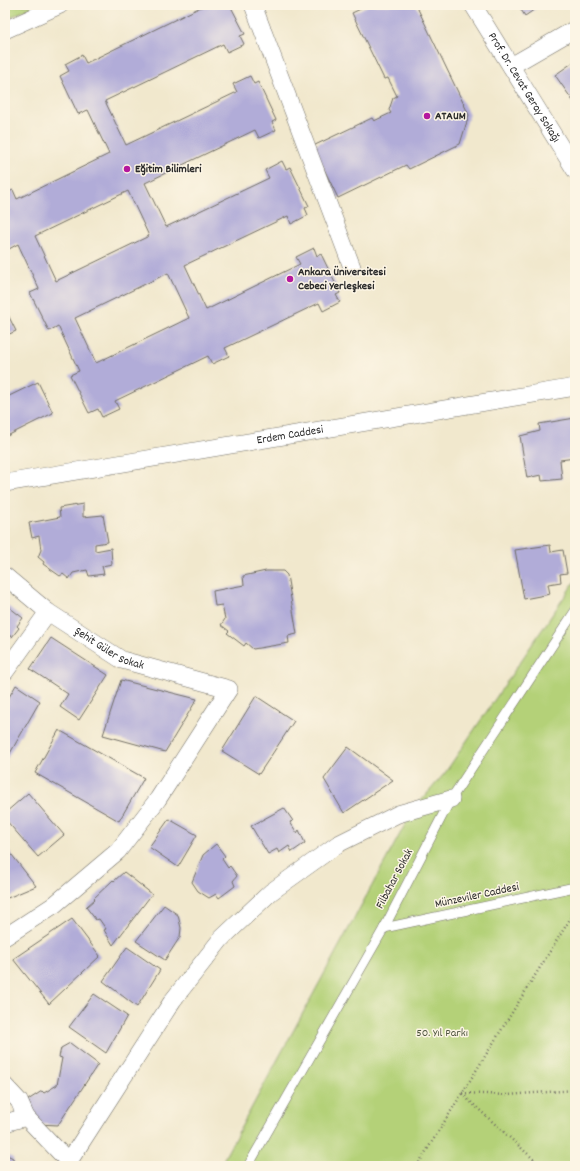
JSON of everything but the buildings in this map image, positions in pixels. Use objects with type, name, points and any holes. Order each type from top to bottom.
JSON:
[{"type":"street","points":[[5,30],[60,5]]},
{"type":"street","points":[[253,5],[352,267]]},
{"type":"street","name":"Prof. Dr. Cevat Geray Sokağı","points":[[473,5],[575,170]]},
{"type":"street","points":[[512,66],[575,29]]},
{"type":"street","name":"Erdem Caddesi","points":[[5,483],[575,387]]},
{"type":"street","name":"Şehit Güler Sokak","points":[[5,576],[48,612],[122,660],[229,689],[158,799],[118,851],[54,905],[5,937]]},
{"type":"street","points":[[5,672],[48,612]]},
{"type":"street","points":[[5,1086],[19,1101],[26,1117],[67,1163],[173,1000],[221,939],[265,897],[338,844],[398,814],[451,799]]},
{"type":"street","points":[[5,1123],[26,1117]]},
{"type":"lane","name":"Filbahar Sokak","points":[[248,1166],[384,928],[451,799],[575,611]]},
{"type":"lane","name":"Münzeviler Caddesi","points":[[384,928],[575,887]]},
{"type":"path","points":[[417,1166],[575,911]]},
{"type":"path","points":[[462,1093],[507,1095],[575,1090]]},
{"type":"path","points":[[462,1093],[541,1166]]},
{"type":"green space","points":[[5,5],[36,5],[5,20]]},
{"type":"green space","name":"50. Yıl Parkı","points":[[575,581],[575,1166],[220,1166],[413,810],[445,773]]},
{"type":"place","name":"ATAUM","points":[[427,116]]},
{"type":"place","name":"Eğitim Bilimleri","points":[[127,169]]},
{"type":"place","name":"Ankara Üniversitesi Cebeci Yerleşkesi","points":[[290,279]]}]
